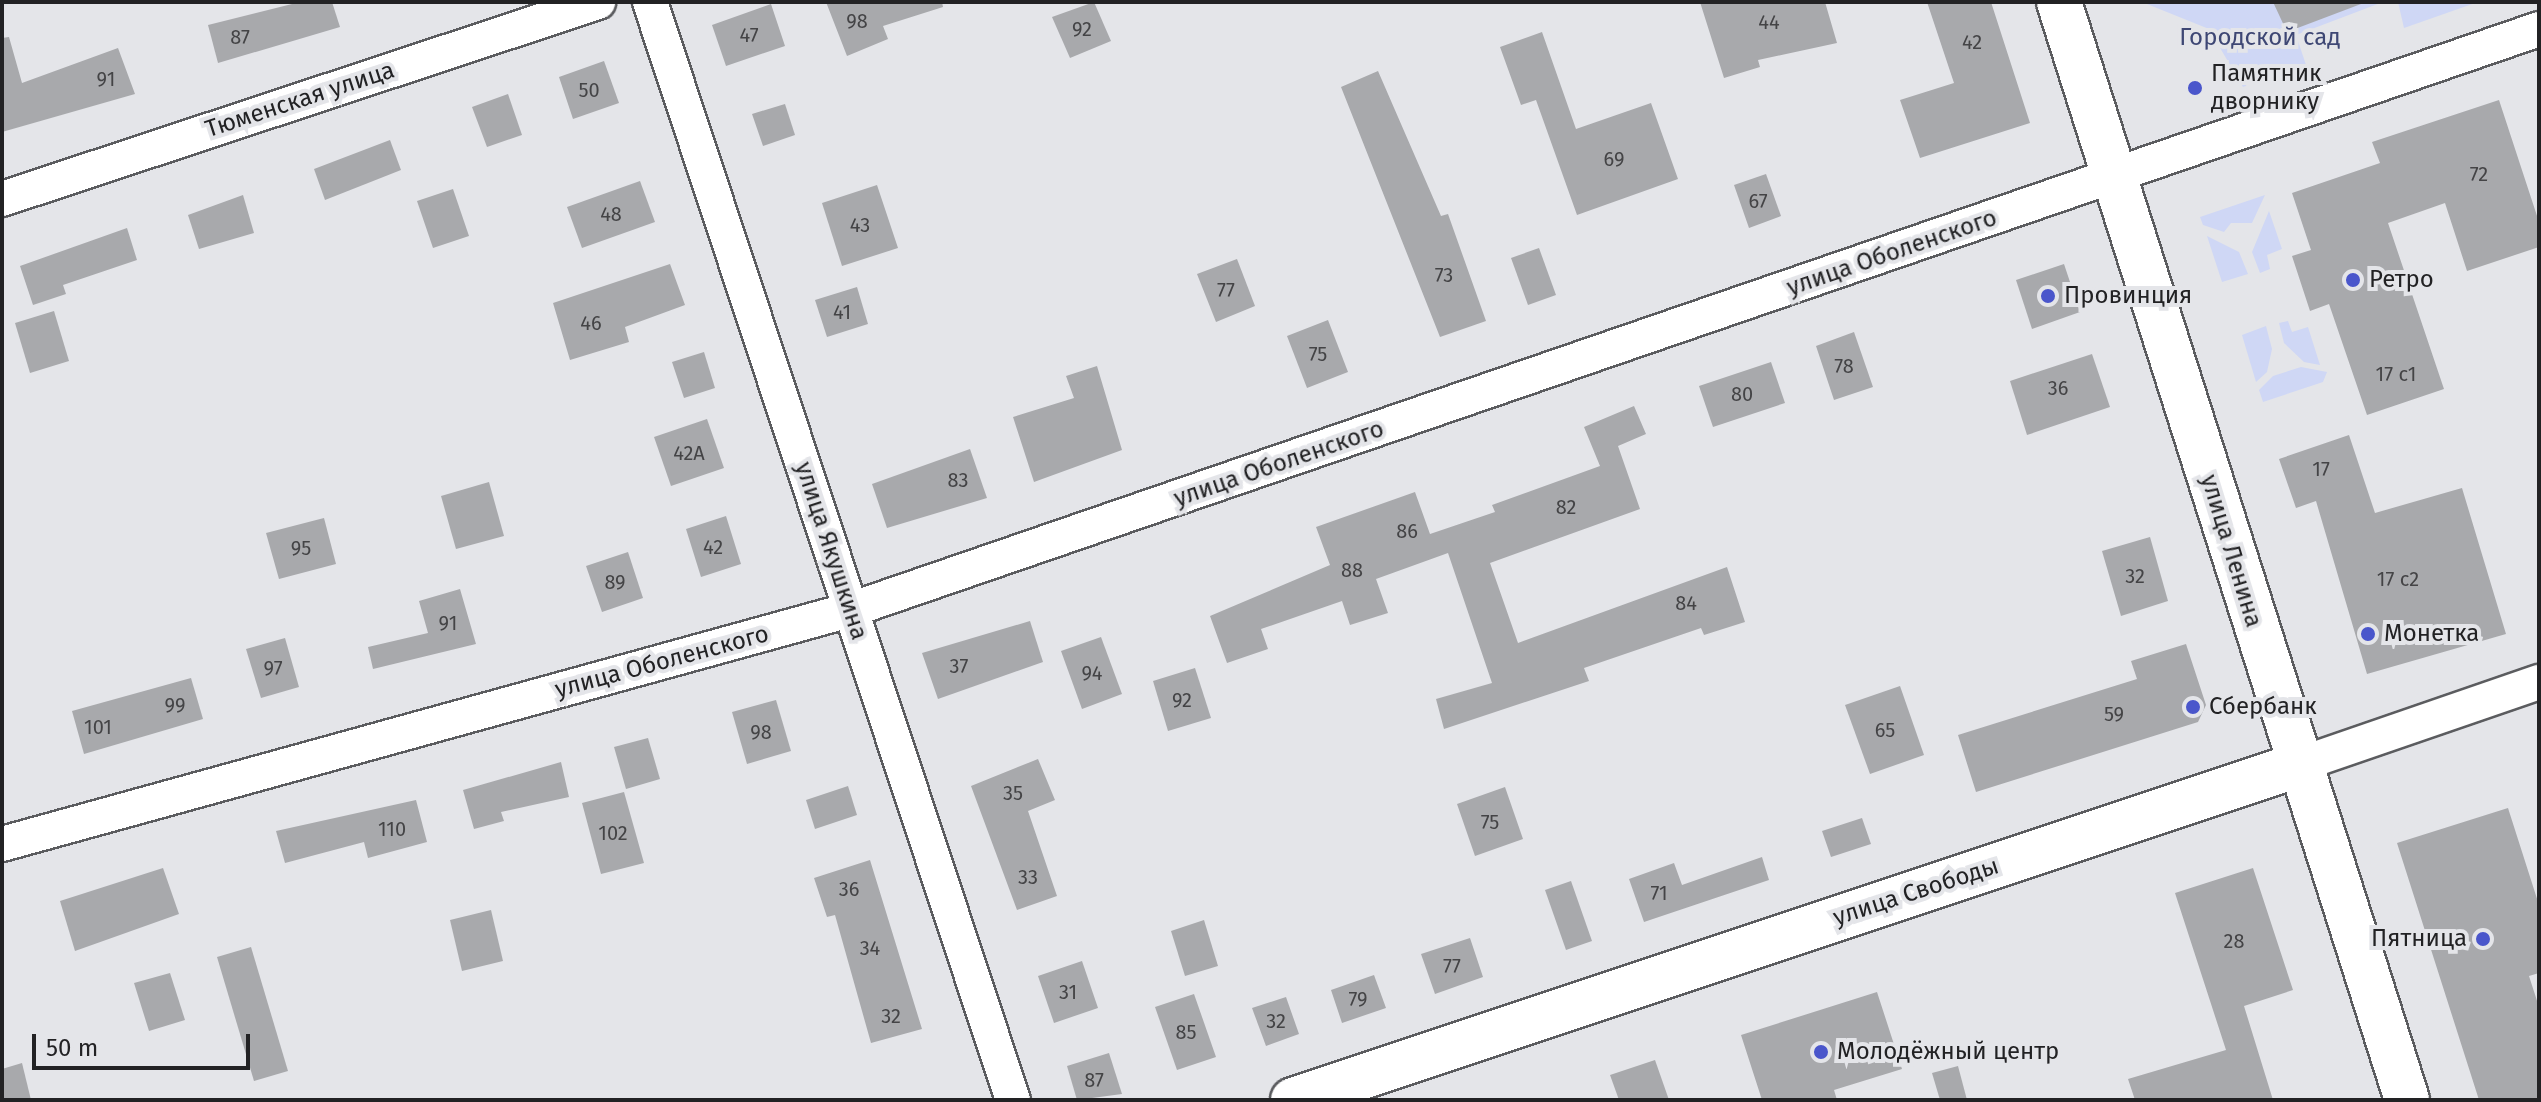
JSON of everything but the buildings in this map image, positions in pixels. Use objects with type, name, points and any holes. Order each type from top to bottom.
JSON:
[{"type":"main road","name":"улица Ленина","points":[[2059,2],[2298,765],[2407,1100]]},
{"type":"main road","name":"улица Свободы","points":[[1293,1100],[2298,765]]},
{"type":"street","name":"Тюменская улица","points":[[2,199],[598,2]]},
{"type":"street","name":"улица Якушкина","points":[[650,2],[1013,1100]]},
{"type":"street","name":"улица Оболенского","points":[[2,844],[850,610],[2539,29]]},
{"type":"street","name":"улица Свободы","points":[[2298,765],[2539,682]]},
{"type":"green space","name":"Городской сад","points":[[2142,2],[2383,2],[2296,35],[2306,65],[2243,87],[2209,29]]},
{"type":"green space","name":"Городской сад","points":[[2398,2],[2478,2],[2404,28]]},
{"type":"green space","points":[[2265,195],[2252,223],[2231,223],[2224,232],[2203,225],[2200,217]]},
{"type":"green space","points":[[2269,211],[2282,249],[2267,255],[2270,269],[2260,273],[2252,252]]},
{"type":"green space","points":[[2207,236],[2239,252],[2248,274],[2222,282]]},
{"type":"green space","points":[[2288,321],[2292,332],[2308,327],[2320,365],[2304,362],[2284,343],[2279,323]]},
{"type":"green space","points":[[2266,326],[2272,349],[2267,372],[2256,382],[2242,335]]},
{"type":"green space","points":[[2301,367],[2327,372],[2323,382],[2263,402],[2259,390],[2273,376]]},
{"type":"place","name":"Памятник дворнику","points":[[2195,88]]},
{"type":"place","name":"Ретро","points":[[2353,280]]},
{"type":"place","name":"Провинция","points":[[2048,296]]},
{"type":"place","name":"Монетка","points":[[2368,634]]},
{"type":"place","name":"Сбербанк","points":[[2193,707]]},
{"type":"place","name":"Пятница","points":[[2483,939]]},
{"type":"place","name":"Молодёжный центр","points":[[1821,1052]]}]
